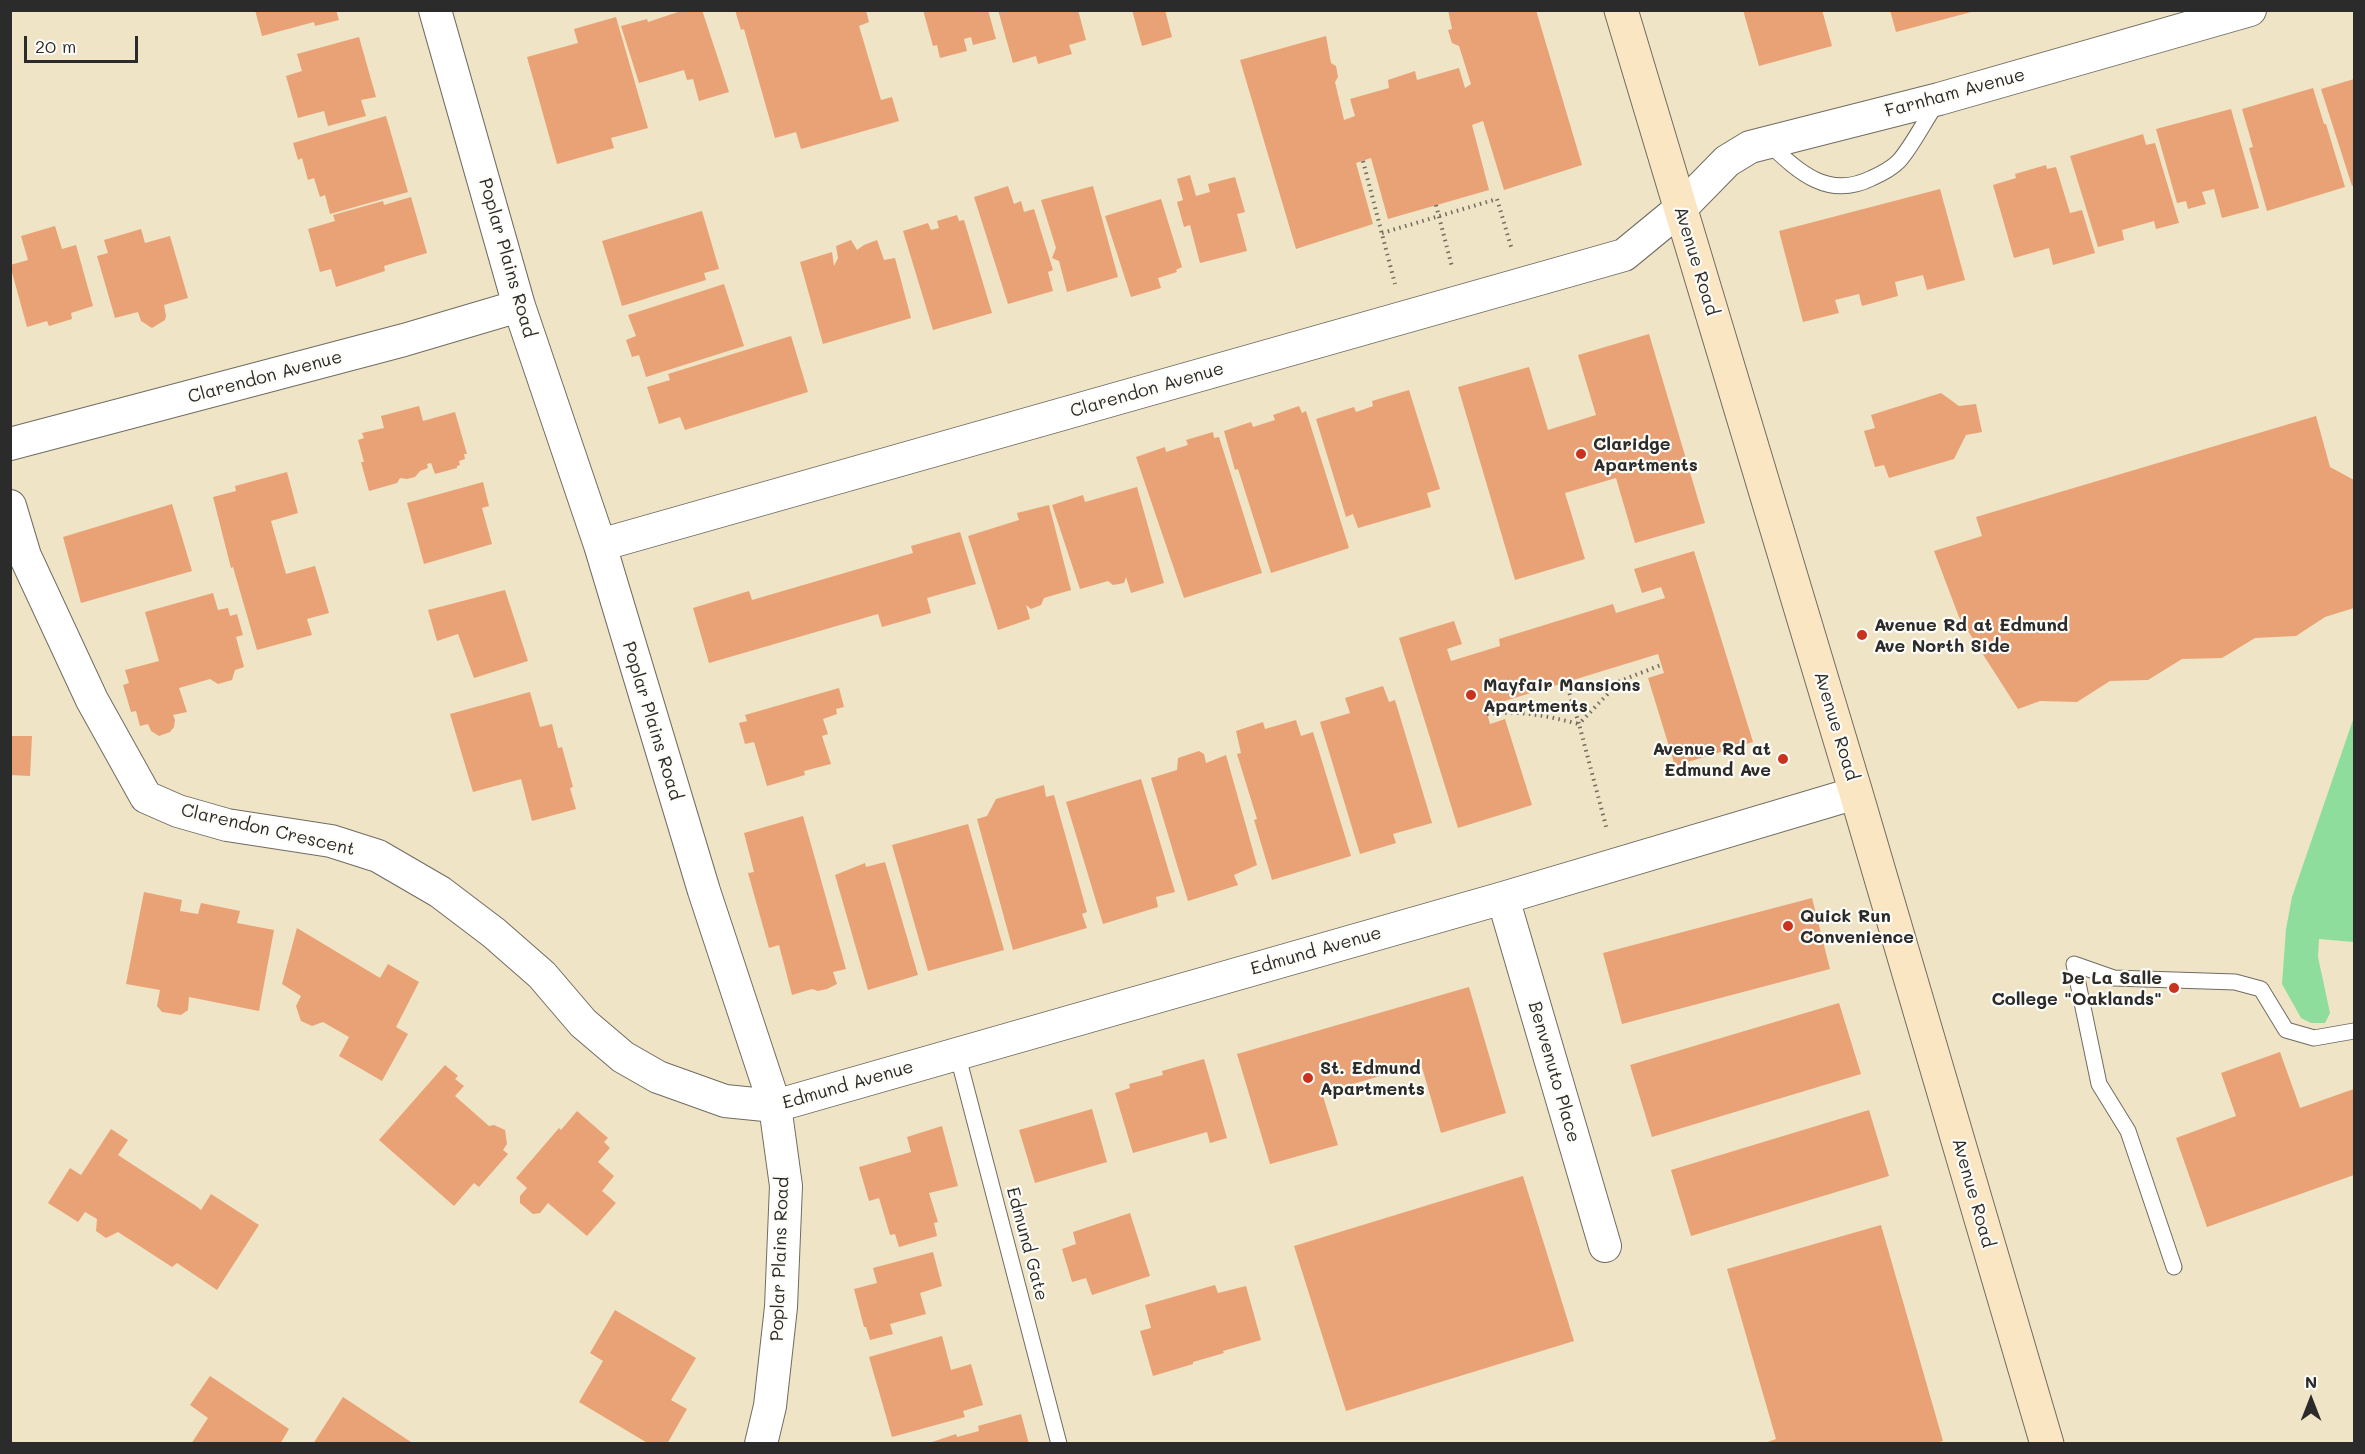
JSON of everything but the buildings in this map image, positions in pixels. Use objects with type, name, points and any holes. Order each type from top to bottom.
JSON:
[{"type":"main road","name":"Avenue Road","points":[[1621,10],[1856,793],[2047,1443]]},
{"type":"street","name":"Poplar Plains Road","points":[[435,10],[519,306],[600,545],[704,891],[775,1106],[786,1186],[781,1306],[770,1406],[761,1443]]},
{"type":"street","name":"Farnham Avenue","points":[[1680,209],[1727,162],[1750,147],[1940,99],[2250,10]]},
{"type":"street","name":"Clarendon Avenue","points":[[600,545],[1624,255],[1680,209]]},
{"type":"street","name":"Clarendon Avenue","points":[[10,444],[404,340],[519,306]]},
{"type":"street","name":"Clarendon Crescent","points":[[10,506],[25,556],[92,700],[146,797],[178,811],[227,825],[331,841],[378,856],[440,892],[495,933],[542,975],[583,1023],[623,1057],[658,1077],[725,1101],[775,1106]]},
{"type":"street","name":"Edmund Avenue","points":[[775,1106],[1503,898],[1856,793]]},
{"type":"street","name":"Benvenuto Place","points":[[1503,898],[1605,1246]]},
{"type":"lane","points":[[1768,143],[1796,168],[1824,185],[1857,185],[1883,173],[1899,161],[1940,99]]},
{"type":"lane","points":[[2174,1267],[2128,1131],[2099,1084],[2074,964],[2114,978],[2235,982],[2261,989],[2286,1030],[2314,1038],[2355,1031]]},
{"type":"lane","name":"Edmund Gate","points":[[957,1053],[1059,1443]]},
{"type":"path","points":[[1363,161],[1395,284]]},
{"type":"path","points":[[1382,233],[1497,199],[1512,250]]},
{"type":"path","points":[[1436,205],[1452,267]]},
{"type":"path","points":[[1579,724],[1620,681],[1661,665]]},
{"type":"path","points":[[1566,682],[1608,833]]},
{"type":"path","points":[[1487,714],[1511,711],[1539,714],[1579,724]]},
{"type":"green space","points":[[2354,717],[2354,942],[2319,939],[2318,957],[2330,1013],[2325,1023],[2311,1023],[2301,1018],[2282,984],[2286,929],[2292,897]]},
{"type":"place","name":"Claridge Apartments","points":[[1581,454]]},
{"type":"place","name":"Avenue Rd at Edmund Ave North Side","points":[[1862,635]]},
{"type":"place","name":"Mayfair Mansions Apartments","points":[[1471,695]]},
{"type":"place","name":"Avenue Rd at Edmund Ave","points":[[1783,759]]},
{"type":"place","name":"Quick Run Convenience","points":[[1788,926]]},
{"type":"place","name":"De La Salle College \"Oaklands\"","points":[[2174,988]]},
{"type":"place","name":"St. Edmund Apartments","points":[[1308,1078]]}]
